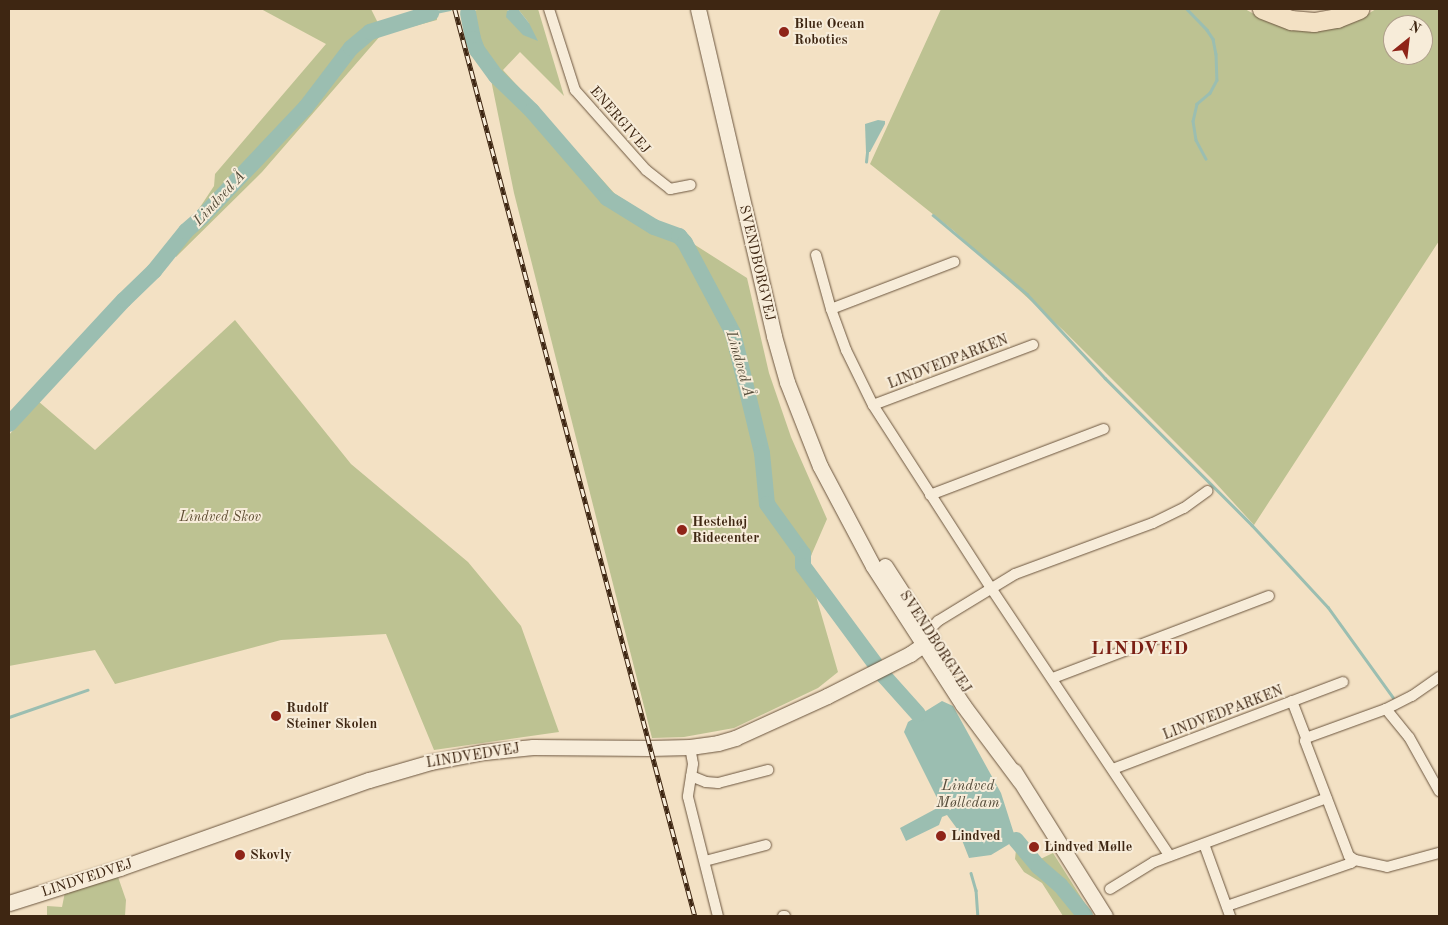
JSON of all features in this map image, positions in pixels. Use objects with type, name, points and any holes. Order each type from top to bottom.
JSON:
[{"type":"highway","points":[[1262,9],[1291,20],[1314,22],[1338,18],[1359,9]]},
{"type":"highway","points":[[1296,9],[1313,11],[1324,9]]},
{"type":"main road","name":"SVENDBORGVEJ","points":[[698,9],[762,288],[787,382],[820,466],[841,510],[873,566],[972,698],[1019,780],[1105,916]]},
{"type":"main road","name":"LINDVEDVEJ","points":[[9,903],[120,868],[369,780],[431,762],[484,752],[533,747],[690,747],[735,738],[910,654],[925,637]]},
{"type":"street","name":"ENERGIVEJ","points":[[549,9],[575,90],[646,170],[670,189],[690,185]]},
{"type":"street","points":[[816,255],[831,309],[850,359],[873,405],[991,588],[1053,678],[1170,856]]},
{"type":"street","points":[[831,309],[954,262]]},
{"type":"street","name":"LINDVEDPARKEN","points":[[873,405],[1033,345]]},
{"type":"street","points":[[930,495],[1104,429]]},
{"type":"street","points":[[925,637],[938,621],[1015,574],[1153,523],[1184,508],[1207,491]]},
{"type":"street","points":[[1053,678],[1269,596]]},
{"type":"street","points":[[1306,738],[1386,709],[1412,696],[1439,678]]},
{"type":"street","name":"LINDVEDPARKEN","points":[[1112,769],[1343,682]]},
{"type":"street","points":[[1292,701],[1306,738],[1304,741],[1349,856],[1355,860],[1387,867],[1439,853]]},
{"type":"street","points":[[1386,709],[1409,737],[1439,791]]},
{"type":"street","points":[[690,747],[693,764],[688,797],[718,916]]},
{"type":"street","points":[[691,776],[706,782],[718,783],[768,770]]},
{"type":"street","points":[[1110,889],[1154,862],[1327,798]]},
{"type":"street","points":[[1204,844],[1230,916]]},
{"type":"street","points":[[705,861],[766,845]]},
{"type":"street","points":[[1227,906],[1352,863],[1355,860]]},
{"type":"green space","points":[[261,9],[371,9],[380,27],[420,9],[436,9],[437,20],[381,35],[262,172],[176,257],[171,251],[214,186],[215,174],[326,44]]},
{"type":"green space","name":"Hestehøj Ridecenter","points":[[480,9],[512,9],[507,11],[529,23],[518,9],[538,9],[564,96],[520,52],[503,70],[615,194],[747,278],[769,373],[791,437],[827,519],[807,565],[838,672],[818,688],[734,728],[684,737],[652,738],[514,193],[488,65],[473,39],[468,13]]},
{"type":"green space","points":[[941,9],[1245,9],[1268,22],[1311,32],[1355,22],[1376,9],[1439,9],[1439,241],[1254,525],[1213,480],[1063,330],[954,231],[870,164]]},
{"type":"green space","name":"Lindved Skov","points":[[235,320],[351,464],[468,562],[521,626],[559,732],[434,750],[386,634],[281,640],[115,684],[95,650],[9,666],[9,435],[38,401],[95,450]]},
{"type":"green space","points":[[1021,849],[1032,863],[1053,853],[1093,916],[1063,916],[1042,883],[1024,872],[1015,859],[1016,850]]},
{"type":"green space","points":[[117,874],[126,900],[125,916],[47,916],[47,906],[62,907],[65,892]]},
{"type":"water","points":[[518,9],[529,23],[538,41],[523,35],[506,17],[507,11]]},
{"type":"water","points":[[878,120],[885,121],[885,124],[870,152],[866,152],[865,124]]},
{"type":"water","name":"Lindved Mølledam","points":[[942,701],[953,706],[1001,793],[1016,840],[991,855],[969,858],[958,830],[947,815],[942,817],[939,825],[906,841],[900,828],[941,806],[904,732],[908,722]]},
{"type":"waterway","name":"Lindved Å","points":[[431,13],[450,9]]},
{"type":"waterway","name":"Lindved Å","points":[[466,9],[468,13]]},
{"type":"waterway","points":[[1187,9],[1213,39],[1216,54],[1217,80],[1210,93],[1197,104],[1193,121],[1196,140],[1206,159]]},
{"type":"waterway","name":"Lindved Å","points":[[9,424],[124,300],[154,271],[186,231],[202,217],[306,107],[351,48],[370,32],[431,13]]},
{"type":"waterway","name":"Lindved Å","points":[[468,13],[477,50],[496,76],[532,111],[607,198],[654,227],[679,236],[685,243],[733,333],[762,453],[767,504],[803,554],[803,566],[884,676],[918,714]]},
{"type":"waterway","points":[[866,162],[867,152]]},
{"type":"waterway","points":[[933,215],[1027,294],[1105,378],[1252,525],[1328,607],[1393,697]]},
{"type":"waterway","points":[[9,717],[87,690]]},
{"type":"waterway","name":"Lindved Å","points":[[1016,840],[1039,867],[1060,885],[1085,916]]},
{"type":"waterway","points":[[971,873],[976,890],[978,916]]},
{"type":"railway","points":[[455,9],[695,916]]},
{"type":"place","name":"Blue Ocean Robotics","points":[[784,32]]},
{"type":"place","name":"Hestehøj Ridecenter","points":[[682,530]]},
{"type":"place","name":"Rudolf Steiner Skolen","points":[[276,716]]},
{"type":"place","name":"Lindved","points":[[941,836]]},
{"type":"place","name":"Lindved Mølle","points":[[1034,847]]},
{"type":"place","name":"Skovly","points":[[240,855]]},
{"type":"district","name":"LINDVED","points":[[1140,650]]}]
